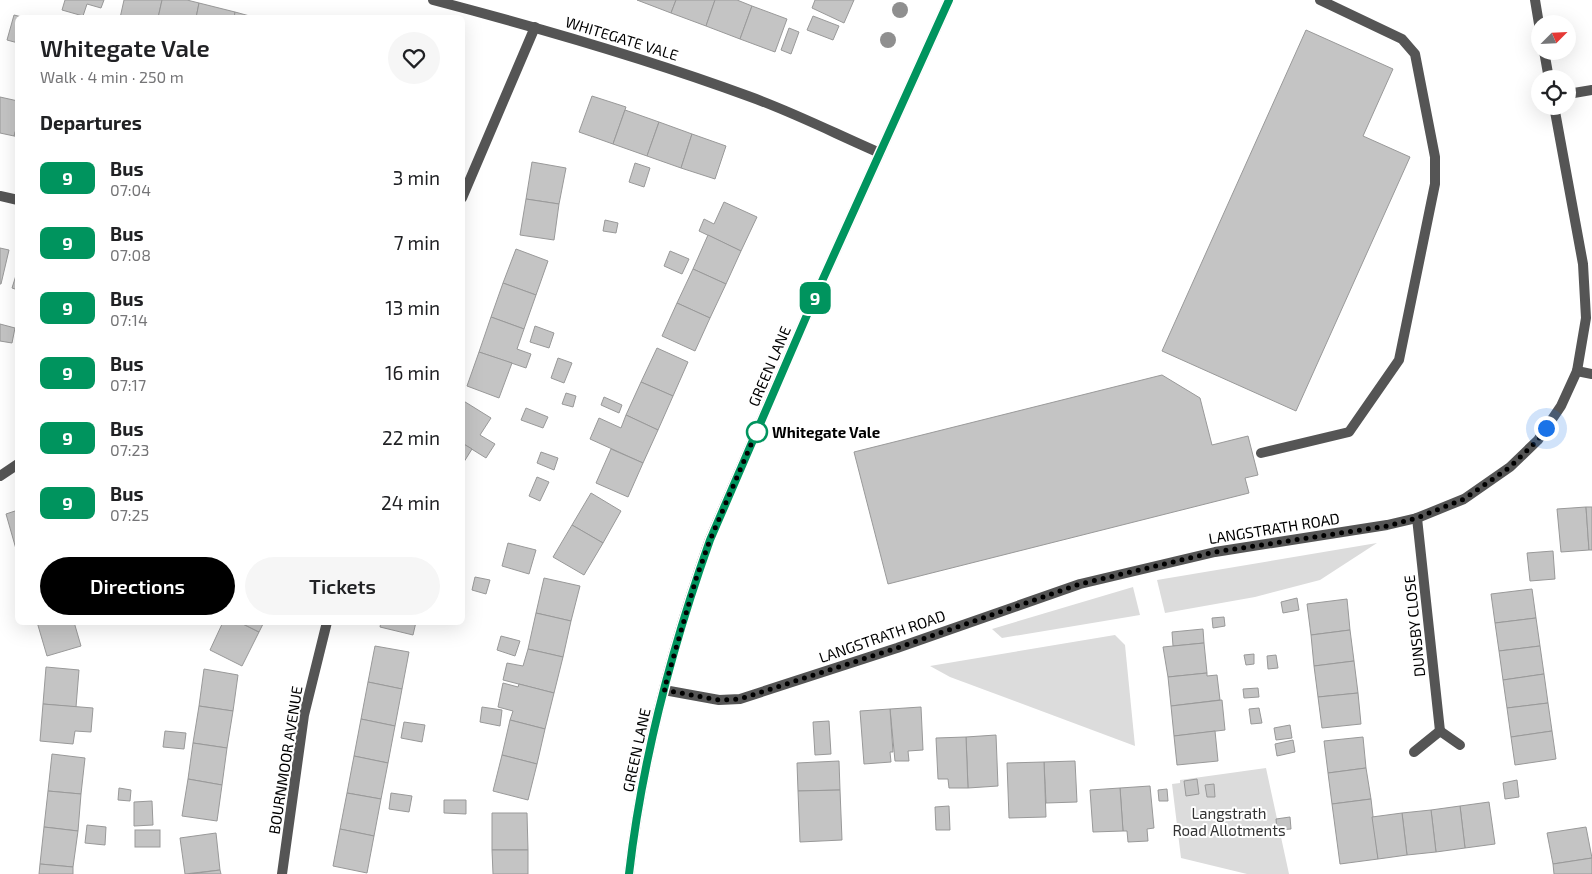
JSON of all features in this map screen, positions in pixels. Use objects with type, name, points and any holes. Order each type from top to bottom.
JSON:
[{"type":"street","name":"WHITEGATE VALE","points":[[433,0],[535,26],[658,64],[750,97],[880,153]]},
{"type":"street","name":"GREEN LANE","points":[[629,874],[637,816],[664,690],[696,579],[710,540],[813,301],[949,0]]},
{"type":"street","points":[[1261,453],[1349,432],[1399,360],[1435,184],[1435,157],[1415,54],[1402,39],[1320,0]]},
{"type":"street","points":[[1534,0],[1537,15]]},
{"type":"street","points":[[465,191],[535,26]]},
{"type":"street","points":[[1576,93],[1592,90]]},
{"type":"street","name":"LANGSTRATH ROAD","points":[[664,690],[719,700],[740,699],[897,648],[1080,584],[1215,552],[1387,526],[1417,518],[1464,499],[1510,467],[1538,440],[1561,406],[1576,371],[1586,318],[1583,264],[1556,115]]},
{"type":"street","points":[[0,196],[15,199]]},
{"type":"street","points":[[1576,371],[1592,374]]},
{"type":"street","points":[[0,476],[15,466]]},
{"type":"street","name":"DUNSBY CLOSE","points":[[1417,518],[1440,732]]},
{"type":"street","name":"BOURNMOOR AVENUE","points":[[282,874],[304,715],[326,625]]},
{"type":"street","points":[[1414,752],[1440,732],[1460,745]]},
{"type":"green space","points":[[1377,543],[1320,580],[1255,597],[1165,613],[1157,580]]},
{"type":"green space","points":[[1133,587],[1140,615],[1002,638],[992,629]]},
{"type":"green space","points":[[1115,635],[1125,645],[1135,746],[950,677],[930,666]]},
{"type":"green space","name":"Langstrath Road Allotments","points":[[1266,768],[1289,874],[1247,874],[1181,858],[1172,784],[1180,783],[1180,780]]},
{"type":"building","points":[[65,0],[104,0],[101,8],[87,4],[83,15],[62,10]]},
{"type":"building","points":[[124,0],[162,0],[159,15],[121,15]]},
{"type":"building","points":[[162,0],[187,0],[199,3],[197,15],[159,15]]},
{"type":"building","points":[[637,0],[676,0],[671,13]]},
{"type":"building","points":[[676,0],[715,0],[706,26],[671,13]]},
{"type":"building","points":[[715,0],[737,0],[752,6],[740,39],[706,26]]},
{"type":"building","points":[[815,0],[854,0],[844,23],[812,8]]},
{"type":"building","points":[[199,3],[235,12],[234,15],[197,15]]},
{"type":"building","points":[[752,6],[787,19],[775,52],[740,39]]},
{"type":"building","points":[[235,12],[246,15],[234,15]]},
{"type":"building","points":[[14,15],[15,15],[15,42],[7,40]]},
{"type":"building","points":[[813,16],[839,26],[833,40],[807,30]]},
{"type":"building","points":[[789,28],[799,32],[791,54],[781,50]]},
{"type":"building","points":[[1306,30],[1393,69],[1363,136],[1410,157],[1296,411],[1162,351]]},
{"type":"building","points":[[592,96],[626,107],[613,144],[579,132]]},
{"type":"building","points":[[0,97],[15,100],[15,133],[14,136],[0,133]]},
{"type":"building","points":[[625,110],[659,122],[647,156],[613,144]]},
{"type":"building","points":[[659,122],[692,134],[681,168],[647,156]]},
{"type":"building","points":[[692,134],[726,146],[715,179],[681,168]]},
{"type":"building","points":[[532,162],[566,168],[559,204],[526,199]]},
{"type":"building","points":[[635,163],[650,168],[644,187],[629,182]]},
{"type":"building","points":[[526,199],[559,204],[554,240],[520,235]]},
{"type":"building","points":[[724,202],[757,217],[741,251],[699,231],[704,219],[714,224]]},
{"type":"building","points":[[605,220],[618,223],[616,233],[603,231]]},
{"type":"building","points":[[708,235],[741,251],[726,284],[693,269]]},
{"type":"building","points":[[0,248],[9,250],[1,284],[0,284]]},
{"type":"building","points":[[516,249],[548,261],[536,295],[503,283]]},
{"type":"building","points":[[670,251],[689,259],[682,274],[664,266]]},
{"type":"building","points":[[693,269],[726,284],[710,318],[677,303]]},
{"type":"building","points":[[15,278],[15,289],[12,288]]},
{"type":"building","points":[[503,283],[536,295],[524,329],[491,317]]},
{"type":"building","points":[[677,303],[710,318],[695,351],[662,336]]},
{"type":"building","points":[[491,317],[524,329],[517,349],[531,354],[526,368],[479,352]]},
{"type":"building","points":[[0,324],[15,328],[12,343],[0,341]]},
{"type":"building","points":[[535,326],[554,333],[549,348],[530,342]]},
{"type":"building","points":[[657,348],[688,362],[673,396],[641,382]]},
{"type":"building","points":[[479,352],[512,363],[499,398],[467,386]]},
{"type":"building","points":[[558,358],[572,363],[564,383],[551,378]]},
{"type":"building","points":[[1162,375],[1200,398],[1212,445],[1248,436],[1258,475],[1245,478],[1249,493],[888,584],[854,452]]},
{"type":"building","points":[[641,382],[673,396],[658,430],[626,415]]},
{"type":"building","points":[[566,393],[576,396],[573,407],[562,404]]},
{"type":"building","points":[[604,397],[622,405],[619,413],[601,405]]},
{"type":"building","points":[[465,402],[491,418],[480,435],[495,444],[486,458],[465,445]]},
{"type":"building","points":[[526,408],[548,417],[543,428],[521,420]]},
{"type":"building","points":[[626,415],[658,430],[643,463],[590,439],[599,418],[621,428]]},
{"type":"building","points":[[465,445],[472,449],[465,460]]},
{"type":"building","points":[[611,449],[643,463],[628,497],[596,483]]},
{"type":"building","points":[[541,452],[558,458],[554,470],[537,463]]},
{"type":"building","points":[[537,477],[549,482],[540,501],[529,496]]},
{"type":"building","points":[[591,493],[621,511],[603,543],[572,525]]},
{"type":"building","points":[[1586,507],[1589,550],[1561,552],[1557,509]]},
{"type":"building","points":[[1586,507],[1592,507],[1592,550],[1589,550]]},
{"type":"building","points":[[15,511],[15,546],[6,514]]},
{"type":"building","points":[[572,525],[603,543],[584,575],[553,557]]},
{"type":"building","points":[[508,543],[536,550],[529,574],[502,566]]},
{"type":"building","points":[[1553,551],[1555,579],[1530,581],[1527,553]]},
{"type":"building","points":[[475,577],[490,580],[486,594],[472,590]]},
{"type":"building","points":[[544,578],[580,586],[571,621],[536,613]]},
{"type":"building","points":[[1532,589],[1536,618],[1495,623],[1491,594]]},
{"type":"building","points":[[1297,598],[1299,610],[1283,613],[1281,602]]},
{"type":"building","points":[[1347,599],[1350,630],[1311,635],[1307,604]]},
{"type":"building","points":[[536,613],[571,621],[563,657],[528,649]]},
{"type":"building","points":[[1224,617],[1225,626],[1213,628],[1212,618]]},
{"type":"building","points":[[1536,618],[1540,646],[1499,651],[1495,623]]},
{"type":"building","points":[[38,625],[75,625],[81,646],[47,656]]},
{"type":"building","points":[[222,625],[245,625],[259,632],[242,666],[210,650]]},
{"type":"building","points":[[245,625],[262,625],[259,632]]},
{"type":"building","points":[[380,625],[415,625],[413,635],[380,627]]},
{"type":"building","points":[[1203,629],[1204,643],[1173,646],[1172,632]]},
{"type":"building","points":[[1350,630],[1354,661],[1314,666],[1311,635]]},
{"type":"building","points":[[501,636],[520,641],[515,656],[497,650]]},
{"type":"building","points":[[1204,643],[1207,673],[1168,677],[1163,647]]},
{"type":"building","points":[[375,646],[409,652],[402,689],[368,682]]},
{"type":"building","points":[[1540,646],[1544,674],[1503,680],[1499,651]]},
{"type":"building","points":[[528,649],[563,657],[554,693],[503,680],[507,663],[523,666]]},
{"type":"building","points":[[1254,654],[1254,664],[1246,665],[1244,655]]},
{"type":"building","points":[[1276,655],[1278,668],[1268,669],[1267,656]]},
{"type":"building","points":[[1354,661],[1358,693],[1318,697],[1314,666]]},
{"type":"building","points":[[46,667],[79,670],[76,707],[43,704]]},
{"type":"building","points":[[204,669],[238,675],[233,711],[199,706]]},
{"type":"building","points":[[1207,673],[1207,676],[1217,675],[1220,700],[1171,706],[1168,677]]},
{"type":"building","points":[[1544,674],[1548,703],[1507,708],[1503,680]]},
{"type":"building","points":[[368,682],[402,689],[395,726],[361,719]]},
{"type":"building","points":[[503,683],[518,687],[519,684],[554,693],[545,729],[510,720],[513,711],[498,707]]},
{"type":"building","points":[[1258,688],[1259,697],[1244,698],[1243,689]]},
{"type":"building","points":[[1358,693],[1361,724],[1322,728],[1318,697]]},
{"type":"building","points":[[1222,700],[1225,730],[1174,736],[1171,706]]},
{"type":"building","points":[[1548,703],[1552,731],[1511,737],[1507,708]]},
{"type":"building","points":[[43,704],[93,708],[91,732],[75,731],[73,744],[40,741]]},
{"type":"building","points":[[199,706],[233,711],[227,748],[193,743]]},
{"type":"building","points":[[482,707],[502,710],[500,726],[480,722]]},
{"type":"building","points":[[921,707],[923,750],[908,751],[909,761],[895,761],[890,709]]},
{"type":"building","points":[[1259,708],[1262,723],[1251,724],[1249,709]]},
{"type":"building","points":[[890,709],[893,752],[890,752],[891,762],[864,764],[860,711]]},
{"type":"building","points":[[361,719],[395,726],[388,763],[354,756]]},
{"type":"building","points":[[510,720],[545,729],[537,764],[502,755]]},
{"type":"building","points":[[829,721],[831,754],[815,755],[813,722]]},
{"type":"building","points":[[404,722],[425,725],[422,742],[401,738]]},
{"type":"building","points":[[1290,725],[1292,738],[1276,740],[1274,728]]},
{"type":"building","points":[[165,731],[186,733],[184,749],[163,747]]},
{"type":"building","points":[[1215,731],[1218,761],[1177,765],[1174,736]]},
{"type":"building","points":[[1552,731],[1556,759],[1515,765],[1511,737]]},
{"type":"building","points":[[996,735],[998,786],[968,788],[966,737]]},
{"type":"building","points":[[966,737],[968,788],[949,788],[948,779],[938,779],[936,738]]},
{"type":"building","points":[[1363,737],[1366,768],[1328,773],[1324,741]]},
{"type":"building","points":[[1293,740],[1295,752],[1277,756],[1275,744]]},
{"type":"building","points":[[193,743],[227,748],[222,785],[188,779]]},
{"type":"building","points":[[52,754],[85,758],[81,794],[48,791]]},
{"type":"building","points":[[502,755],[537,764],[528,800],[493,791]]},
{"type":"building","points":[[354,756],[388,763],[381,799],[347,793]]},
{"type":"building","points":[[839,761],[840,790],[798,791],[797,763]]},
{"type":"building","points":[[1075,761],[1077,802],[1046,803],[1044,762]]},
{"type":"building","points":[[1044,762],[1046,817],[1009,818],[1007,763]]},
{"type":"building","points":[[1366,768],[1371,799],[1332,804],[1328,773]]},
{"type":"building","points":[[188,779],[222,785],[217,821],[182,816]]},
{"type":"building","points":[[1197,779],[1199,794],[1186,796],[1184,781]]},
{"type":"building","points":[[1517,780],[1519,797],[1505,799],[1503,783]]},
{"type":"building","points":[[1214,784],[1215,797],[1207,797],[1205,785]]},
{"type":"building","points":[[1150,786],[1154,828],[1147,829],[1148,841],[1128,842],[1127,831],[1123,831],[1120,788]]},
{"type":"building","points":[[119,788],[131,790],[130,801],[118,800]]},
{"type":"building","points":[[1120,788],[1123,831],[1093,832],[1090,790]]},
{"type":"building","points":[[1167,789],[1168,801],[1159,801],[1158,790]]},
{"type":"building","points":[[840,790],[842,840],[800,842],[798,791]]},
{"type":"building","points":[[48,791],[81,794],[78,831],[44,827]]},
{"type":"building","points":[[347,793],[381,799],[374,836],[340,829]]},
{"type":"building","points":[[391,793],[412,796],[409,812],[389,809]]},
{"type":"building","points":[[1371,799],[1378,859],[1340,864],[1332,804]]},
{"type":"building","points":[[444,800],[466,800],[466,814],[444,813]]},
{"type":"building","points":[[152,801],[153,825],[134,826],[134,802]]},
{"type":"building","points":[[1489,802],[1495,844],[1465,848],[1460,806]]},
{"type":"building","points":[[949,806],[950,830],[936,830],[935,807]]},
{"type":"building","points":[[1460,806],[1465,848],[1436,852],[1431,810]]},
{"type":"building","points":[[1431,810],[1436,852],[1407,855],[1402,813]]},
{"type":"building","points":[[492,813],[527,813],[528,850],[492,850]]},
{"type":"building","points":[[1402,813],[1407,855],[1378,859],[1372,817]]},
{"type":"building","points":[[1290,817],[1291,829],[1277,830],[1276,819]]},
{"type":"building","points":[[87,825],[106,827],[105,845],[85,843]]},
{"type":"building","points":[[44,827],[78,831],[73,867],[40,864]]},
{"type":"building","points":[[1586,827],[1592,858],[1553,864],[1547,833]]},
{"type":"building","points":[[340,829],[374,836],[367,873],[333,866]]},
{"type":"building","points":[[135,830],[160,830],[160,847],[135,847]]},
{"type":"building","points":[[216,833],[220,870],[185,874],[180,838]]},
{"type":"building","points":[[492,850],[528,850],[528,874],[493,874]]},
{"type":"building","points":[[1592,858],[1592,874],[1554,874],[1553,864]]},
{"type":"building","points":[[40,864],[73,867],[73,874],[39,874]]},
{"type":"building","points":[[220,870],[221,874],[190,874]]},
{"type":"bus line","name":"9","points":[[629,874],[637,816],[664,690],[696,579],[710,540],[813,301],[949,0]]},
{"type":"place","name":"Whitegate Vale","points":[[757,432]]},
{"type":"route","points":[[757,432],[759,426],[710,540],[696,579],[664,690],[719,700],[740,699],[897,648],[1080,584],[1215,552],[1387,526],[1417,518],[1464,499],[1480,488],[1510,467],[1538,440],[1546,428]]}]
